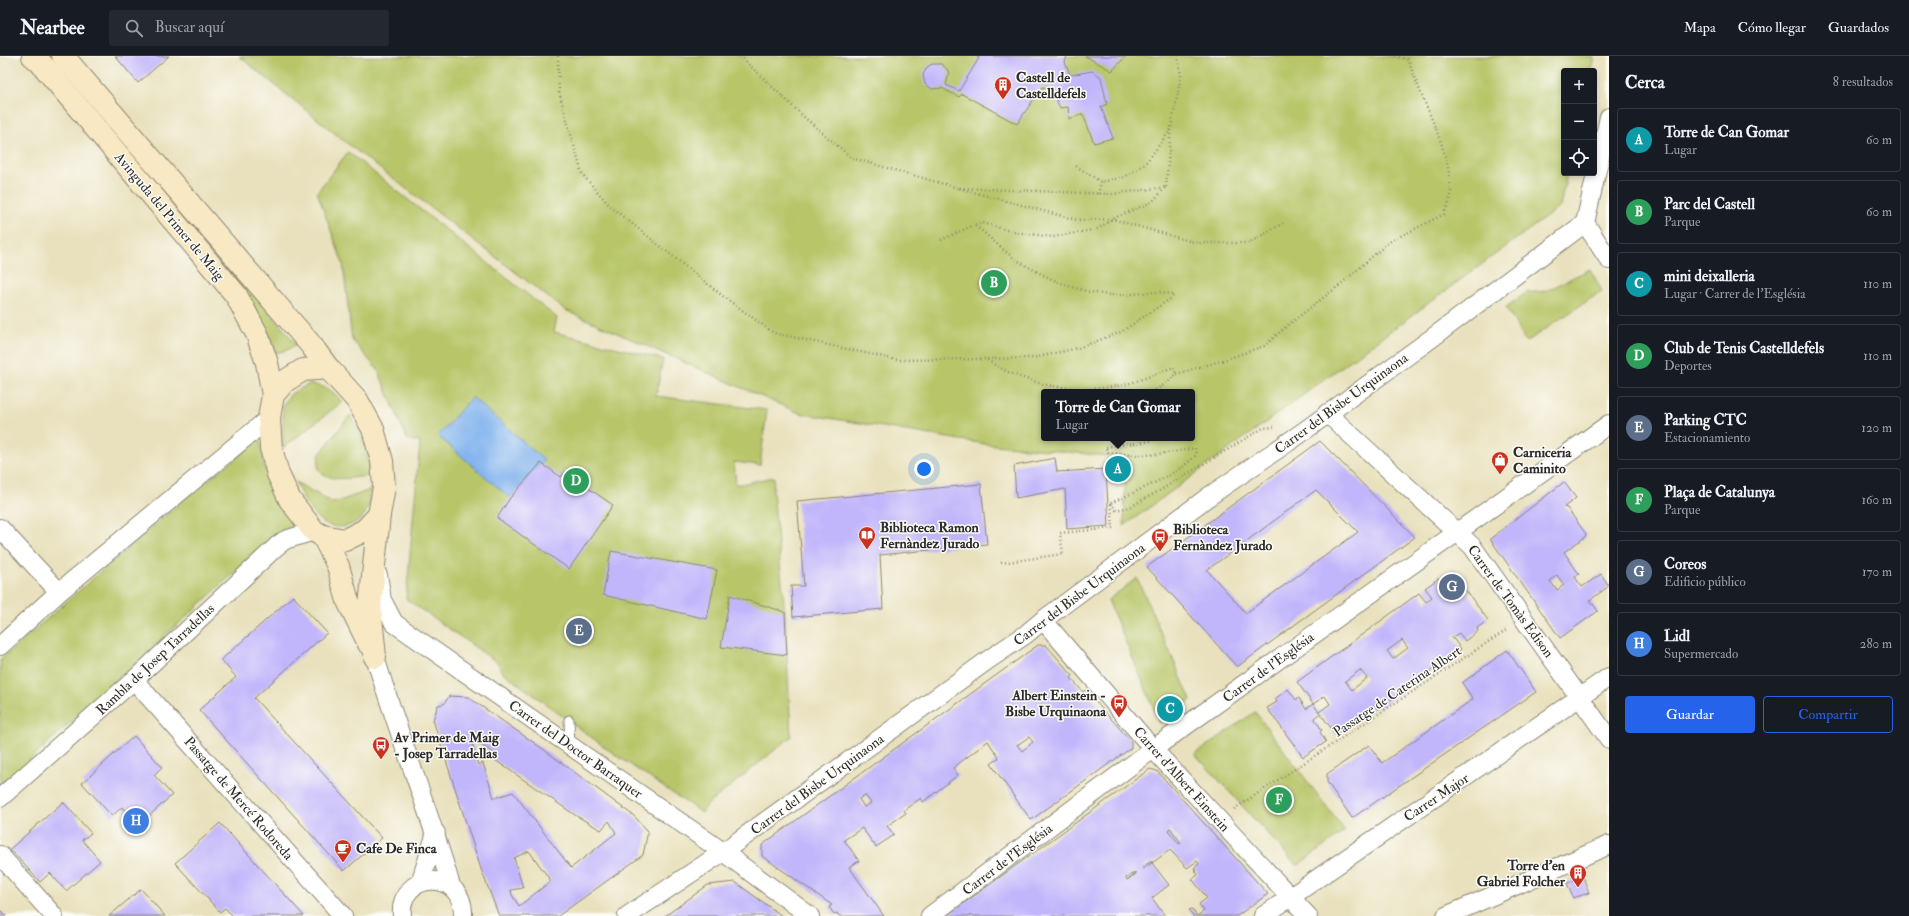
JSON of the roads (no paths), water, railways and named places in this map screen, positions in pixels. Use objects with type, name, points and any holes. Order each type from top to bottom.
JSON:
[{"type":"street","name":"Avinguda del Primer de Maig","points":[[33,56],[236,295],[257,334],[267,363],[273,395]]},
{"type":"street","name":"Avinguda del Primer de Maig","points":[[63,56],[311,345],[328,368],[357,400],[373,429],[382,468],[384,487],[379,515]]},
{"type":"street","points":[[1609,117],[1585,223],[1609,260]]},
{"type":"street","name":"Carrer del Bisbe Urquinaona","points":[[627,916],[724,852],[982,665],[1025,636],[1043,620],[1208,497],[1300,434],[1326,413],[1432,338],[1585,223]]},
{"type":"street","points":[[328,368],[303,370],[285,381],[273,395],[269,418],[270,448],[278,474],[290,500],[319,533],[338,566],[348,601],[375,657],[392,715],[436,833],[458,900]]},
{"type":"street","name":"Carrer de Tomàs Edison","points":[[1326,413],[1472,546],[1581,697],[1609,739]]},
{"type":"street","points":[[0,646],[59,592],[269,418]]},
{"type":"street","name":"Carrer de l'Església","points":[[930,916],[1153,749],[1609,424]]},
{"type":"street","points":[[319,533],[345,540],[365,530],[379,515]]},
{"type":"street","points":[[375,657],[370,606],[379,515]]},
{"type":"street","points":[[0,528],[59,592]]},
{"type":"street","name":"Rambla de Josep Tarradellas","points":[[0,798],[134,680],[277,546],[285,540],[319,533]]},
{"type":"street","name":"Carrer del Doctor Barraquer","points":[[375,560],[382,600],[394,623],[724,852],[810,916]]},
{"type":"street","name":"Carrer d'Albert Einstein","points":[[1043,620],[1153,749],[1308,916]]},
{"type":"street","name":"Carrer Major","points":[[1263,916],[1609,677]]},
{"type":"street","name":"Passatge de Mercé Rodoreda","points":[[134,680],[343,916]]},
{"type":"street","points":[[420,883],[436,833]]},
{"type":"street","points":[[1446,916],[1609,845]]},
{"type":"street","points":[[0,855],[54,916]]},
{"type":"street","points":[[394,916],[402,908],[407,893],[420,883],[436,880],[458,900],[470,916]]},
{"type":"lane","points":[[569,720],[570,745]]},
{"type":"water","points":[[472,397],[544,460],[510,498],[438,436]]},
{"type":"place","name":"Castell de Castelldefels","points":[[1003,100]]},
{"type":"place","name":"Parc del Castell","points":[[994,283]]},
{"type":"place","name":"Torre de Can Gomar","points":[[1118,469]]},
{"type":"place","name":"Carniceria Caminito","points":[[1500,475]]},
{"type":"place","name":"Club de Tenis Castelldefels","points":[[576,481]]},
{"type":"place","name":"Biblioteca Ramon Fernàndez Jurado","points":[[867,550]]},
{"type":"place","name":"Biblioteca Fernàndez Jurado","points":[[1160,552]]},
{"type":"place","name":"Coreos","points":[[1452,587]]},
{"type":"place","name":"Parking CTC","points":[[579,631]]},
{"type":"place","name":"mini deixalleria","points":[[1170,709]]},
{"type":"place","name":"Albert Einstein - Bisbe Urquinaona","points":[[1119,718]]},
{"type":"place","name":"Av Primer de Maig - Josep Tarradellas","points":[[381,760]]},
{"type":"place","name":"Plaça de Catalunya","points":[[1279,800]]},
{"type":"place","name":"Lidl","points":[[136,821]]},
{"type":"place","name":"Cafe De Finca","points":[[343,863]]},
{"type":"place","name":"Torre d'en Gabriel Folcher","points":[[1578,888]]}]
